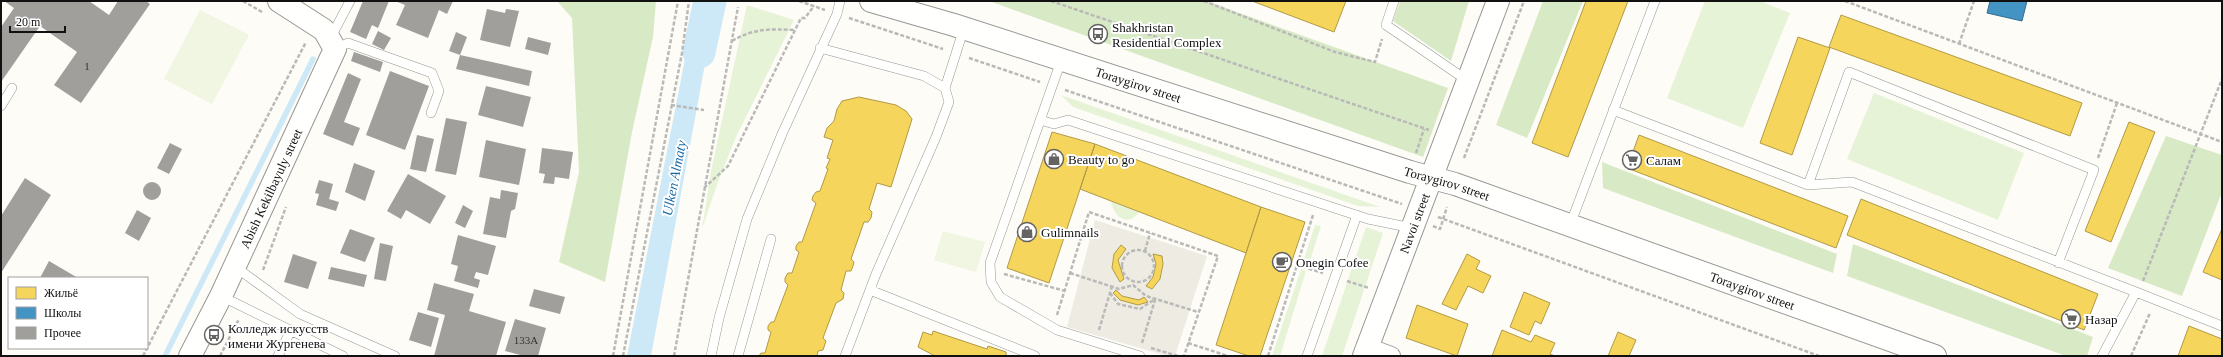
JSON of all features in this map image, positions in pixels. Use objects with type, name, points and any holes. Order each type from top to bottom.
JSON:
[{"type":"street","points":[[279,1],[311,32],[324,30],[332,44]]},
{"type":"street","name":"Toraygirov street","points":[[872,1],[959,27],[1410,172],[1432,176],[1935,356]]},
{"type":"street","name":"Toraygirov street","points":[[897,1],[959,27]]},
{"type":"street","name":"Navoi street","points":[[1366,352],[1498,1]]},
{"type":"street","name":"Abish Kekilbayuly street","points":[[190,356],[221,296],[332,44]]},
{"type":"street","points":[[1366,352],[1391,356]]},
{"type":"lane","points":[[350,1],[332,44],[348,43],[432,73],[439,92],[432,113]]},
{"type":"lane","points":[[711,356],[719,318],[747,219],[820,48],[837,14],[840,1]]},
{"type":"lane","points":[[1394,1],[1386,25],[1468,81]]},
{"type":"lane","points":[[1570,225],[1655,1]]},
{"type":"lane","points":[[845,356],[870,290],[936,137],[949,102],[945,88],[955,54],[959,27]]},
{"type":"lane","points":[[820,48],[924,76],[945,88]]},
{"type":"lane","points":[[1061,61],[990,263],[991,282],[1000,297],[1053,328],[1140,356]]},
{"type":"lane","points":[[1808,185],[1849,72],[2094,170],[2058,263]]},
{"type":"lane","points":[[1,106],[12,88]]},
{"type":"lane","points":[[1613,110],[1808,185],[1852,182],[2222,326]]},
{"type":"lane","points":[[1040,120],[1054,124],[1068,120],[1357,215],[1412,228]]},
{"type":"lane","points":[[1307,356],[1357,215]]},
{"type":"lane","points":[[738,356],[772,239]]},
{"type":"lane","points":[[234,266],[300,314],[395,356]]},
{"type":"lane","points":[[870,290],[1035,356]]},
{"type":"lane","points":[[2102,356],[2139,293]]},
{"type":"lane","points":[[221,296],[343,356]]},
{"type":"lane","points":[[278,356],[290,330]]},
{"type":"path","points":[[613,356],[678,1]]},
{"type":"path","points":[[623,356],[671,105],[689,1]]},
{"type":"path","points":[[799,1],[1400,203]]},
{"type":"path","points":[[1051,1],[1433,132]]},
{"type":"path","points":[[1204,1],[1335,52],[1375,62],[1386,25]]},
{"type":"path","points":[[1464,158],[1524,1]]},
{"type":"path","points":[[1846,1],[2222,142]]},
{"type":"path","points":[[1959,44],[1974,1]]},
{"type":"path","points":[[704,188],[728,166],[801,18],[805,18],[814,6]]},
{"type":"path","points":[[674,356],[738,7]]},
{"type":"path","points":[[731,41],[747,32],[768,29],[795,30]]},
{"type":"path","points":[[148,346],[311,32]]},
{"type":"path","points":[[2147,274],[2222,80]]},
{"type":"path","points":[[2094,170],[2117,103]]},
{"type":"path","points":[[671,105],[704,110]]},
{"type":"path","points":[[1414,159],[1424,129]]},
{"type":"path","points":[[1268,356],[1317,202]]},
{"type":"path","points":[[1440,229],[1447,207]]},
{"type":"path","points":[[1053,328],[1089,212],[1218,256],[1184,356]]},
{"type":"path","points":[[1443,219],[1819,356]]},
{"type":"path","points":[[1145,251],[1150,233]]},
{"type":"path","points":[[1134,250],[1145,251],[1153,258],[1154,268],[1149,278],[1145,281],[1134,281],[1125,276],[1122,265],[1123,260],[1130,252],[1134,250]]},
{"type":"path","points":[[1000,273],[1065,291]]},
{"type":"path","points":[[1070,273],[1119,289],[1133,285]]},
{"type":"path","points":[[1133,285],[1134,281]]},
{"type":"path","points":[[1133,285],[1146,296],[1198,312]]},
{"type":"path","points":[[1098,333],[1112,286]]},
{"type":"path","points":[[1110,293],[1118,304],[1140,309],[1155,299]]},
{"type":"path","points":[[2131,356],[2151,310],[2139,293]]},
{"type":"path","points":[[1141,345],[1155,299]]},
{"type":"path","points":[[1188,343],[1228,356]]},
{"type":"green space","points":[[557,1],[656,1],[653,37],[632,132],[605,282],[559,262],[579,172],[572,18]]},
{"type":"green space","points":[[989,1],[1206,1],[1448,88],[1423,157]]},
{"type":"green space","points":[[1400,1],[1469,1],[1451,61],[1393,21]]},
{"type":"green space","points":[[1543,1],[1583,1],[1527,138],[1496,125]]},
{"type":"green space","points":[[1705,1],[1760,1],[1790,13],[1743,128],[1667,98]]},
{"type":"green space","points":[[747,5],[794,20],[736,137],[718,182],[702,229],[711,171]]},
{"type":"green space","points":[[200,10],[249,35],[212,104],[164,79]]},
{"type":"green space","points":[[1874,93],[2024,153],[1998,220],[1847,159]]},
{"type":"green space","points":[[1061,95],[1380,207],[1358,206],[1073,107]]},
{"type":"green space","points":[[2166,136],[2222,155],[2222,192],[2182,296],[2108,268]]},
{"type":"green space","points":[[1602,162],[1837,254],[1833,273],[1603,188]]},
{"type":"green space","points":[[1111,201],[1139,212],[1135,217],[1126,220],[1118,216],[1112,207]]},
{"type":"green space","points":[[1315,225],[1321,226],[1308,267],[1302,265]]},
{"type":"green space","points":[[1366,227],[1383,233],[1342,356],[1322,356]]},
{"type":"green space","points":[[943,231],[985,242],[976,272],[934,260]]},
{"type":"green space","points":[[1853,244],[2093,337],[2087,356],[2066,356],[1847,276]]},
{"type":"green space","points":[[1301,269],[1306,271],[1280,356],[1272,356]]},
{"type":"shaded area","points":[[1095,220],[1207,256],[1175,356],[1167,356],[1067,327]]},
{"type":"water","points":[[708,7],[711,28],[707,53],[651,356],[627,356],[692,23]]},
{"type":"building: Жильё","points":[[1252,1],[1346,1],[1334,32]]},
{"type":"building: Жильё","points":[[1586,1],[1628,1],[1568,157],[1532,143]]},
{"type":"building: Жильё","points":[[1841,15],[2082,103],[2070,136],[1829,47]]},
{"type":"building: Жильё","points":[[1798,37],[1830,48],[1792,155],[1760,143]]},
{"type":"building: Жильё","points":[[859,97],[896,105],[906,111],[912,119],[891,187],[877,183],[869,209],[872,212],[871,218],[868,222],[864,222],[851,259],[854,262],[853,266],[851,271],[846,271],[841,290],[844,293],[843,299],[836,303],[823,338],[826,341],[823,350],[818,351],[817,356],[759,356],[761,353],[765,353],[771,332],[768,330],[768,326],[771,322],[774,322],[788,285],[785,282],[785,278],[788,273],[792,273],[799,252],[796,250],[796,246],[799,242],[802,242],[816,203],[812,200],[813,196],[816,192],[820,191],[828,169],[826,168],[830,159],[827,158],[833,140],[824,137],[827,128],[834,121],[837,109],[842,101]]},
{"type":"building: Жильё","points":[[2129,122],[2155,132],[2111,242],[2085,231]]},
{"type":"building: Жильё","points":[[1052,132],[1095,144],[1049,283],[1007,268]]},
{"type":"building: Жильё","points":[[1639,135],[1848,216],[1836,248],[1627,168]]},
{"type":"building: Жильё","points":[[1095,144],[1261,207],[1246,253],[1080,189]]},
{"type":"building: Жильё","points":[[1861,199],[2098,294],[2084,330],[1847,235]]},
{"type":"building: Жильё","points":[[1261,207],[1305,222],[1260,356],[1249,356],[1216,345]]},
{"type":"building: Жильё","points":[[2222,229],[2222,280],[2203,272]]},
{"type":"building: Жильё","points":[[1121,245],[1126,249],[1118,260],[1124,279],[1120,282],[1112,268],[1114,254]]},
{"type":"building: Жильё","points":[[1153,254],[1162,256],[1163,264],[1160,279],[1152,289],[1146,286],[1153,277],[1156,264]]},
{"type":"building: Жильё","points":[[1467,254],[1480,261],[1476,269],[1491,276],[1483,293],[1468,286],[1456,310],[1442,304]]},
{"type":"building: Жильё","points":[[1116,290],[1122,296],[1139,300],[1144,297],[1148,302],[1138,305],[1120,300],[1113,293]]},
{"type":"building: Жильё","points":[[1524,292],[1550,303],[1541,324],[1535,321],[1529,335],[1510,327]]},
{"type":"building: Жильё","points":[[1417,305],[1468,324],[1457,356],[1406,338]]},
{"type":"building: Жильё","points":[[2189,326],[2222,339],[2222,356],[2178,356]]},
{"type":"building: Жильё","points":[[1502,330],[1531,342],[1535,335],[1555,343],[1550,354],[1555,356],[1492,356]]},
{"type":"building: Жильё","points":[[933,331],[987,349],[988,346],[1006,352],[1006,356],[935,356],[918,347],[923,332],[932,335]]},
{"type":"building: Жильё","points":[[1618,332],[1636,340],[1629,356],[1608,356]]},
{"type":"building: Школы","points":[[1990,1],[2027,1],[2022,21],[1987,13]]},
{"type":"building: Прочее","points":[[4,1],[89,1],[109,15],[118,1],[146,1],[150,4],[81,103],[54,85],[77,52],[40,26],[1,82],[1,27],[14,8]]},
{"type":"building: Прочее","points":[[363,1],[389,1],[378,28],[372,25],[366,39],[350,32]]},
{"type":"building: Прочее","points":[[395,1],[453,1],[447,14],[439,10],[428,38],[396,25],[405,5]]},
{"type":"building: Прочее","points":[[487,9],[505,13],[506,9],[519,11],[510,47],[480,40]]},
{"type":"building: Прочее","points":[[378,31],[391,38],[384,50],[372,44]]},
{"type":"building: Прочее","points":[[456,32],[467,37],[460,55],[449,51]]},
{"type":"building: Прочее","points":[[528,37],[551,43],[548,55],[525,49]]},
{"type":"building: Прочее","points":[[354,52],[383,62],[380,72],[351,61]]},
{"type":"building: Прочее","points":[[460,55],[532,71],[529,86],[456,69]]},
{"type":"building: Прочее","points":[[390,71],[429,86],[405,150],[366,135]]},
{"type":"building: Прочее","points":[[348,73],[361,79],[344,122],[360,128],[353,146],[323,134]]},
{"type":"building: Прочее","points":[[486,86],[531,97],[523,127],[478,115]]},
{"type":"building: Прочее","points":[[446,118],[467,122],[456,175],[435,171]]},
{"type":"building: Прочее","points":[[417,135],[434,139],[426,172],[410,169]]},
{"type":"building: Прочее","points":[[486,140],[526,149],[519,185],[479,177]]},
{"type":"building: Прочее","points":[[170,143],[182,149],[169,174],[157,168]]},
{"type":"building: Прочее","points":[[542,148],[573,152],[569,179],[555,177],[554,184],[543,183],[545,174],[539,173]]},
{"type":"building: Прочее","points":[[354,163],[375,171],[365,201],[345,192]]},
{"type":"building: Прочее","points":[[408,174],[446,196],[430,224],[406,210],[401,219],[387,211]]},
{"type":"building: Прочее","points":[[25,178],[51,195],[1,273],[1,216]]},
{"type":"building: Прочее","points":[[319,180],[333,184],[329,199],[339,202],[336,211],[316,205],[319,194],[315,193]]},
{"type":"building: Прочее","points":[[152,182],[158,185],[161,191],[158,197],[152,200],[146,197],[143,191],[146,185]]},
{"type":"building: Прочее","points":[[501,190],[518,193],[515,209],[511,211],[506,238],[483,234],[490,197],[500,199]]},
{"type":"building: Прочее","points":[[463,205],[473,211],[465,228],[455,223]]},
{"type":"building: Прочее","points":[[137,210],[151,218],[139,241],[125,233]]},
{"type":"building: Прочее","points":[[350,229],[375,238],[365,262],[340,253]]},
{"type":"building: Прочее","points":[[458,235],[496,246],[488,275],[476,272],[474,278],[480,280],[478,288],[454,281],[458,266],[451,264]]},
{"type":"building: Прочее","points":[[380,243],[393,246],[386,281],[374,279]]},
{"type":"building: Прочее","points":[[293,254],[317,262],[308,289],[284,282]]},
{"type":"building: Прочее","points":[[49,261],[76,277],[41,277]]},
{"type":"building: Прочее","points":[[331,267],[367,275],[364,287],[328,279]]},
{"type":"building: Прочее","points":[[434,283],[474,294],[469,311],[506,322],[496,356],[434,356],[445,315],[427,310]]},
{"type":"building: Прочее","points":[[534,289],[565,297],[560,314],[529,306]]},
{"type":"building: Прочее","points":[[418,312],[439,318],[431,347],[409,340]]},
{"type":"building: Прочее","points":[[515,319],[546,328],[538,356],[524,356],[505,351]]},
{"type":"waterway","name":"Ulken Almaty","points":[[699,52],[710,1]]},
{"type":"waterway","points":[[165,356],[313,59]]},
{"type":"place","name":"Shakhristan Residential Complex","points":[[1098,34]]},
{"type":"place","name":"Beauty to go","points":[[1054,159]]},
{"type":"place","name":"Салам","points":[[1632,160]]},
{"type":"place","name":"Gulimnails","points":[[1027,232]]},
{"type":"place","name":"Onegin Cofee","points":[[1282,262]]},
{"type":"place","name":"Назар","points":[[2071,319]]},
{"type":"place","name":"Колледж искусств имени Жургенева","points":[[214,335]]}]
